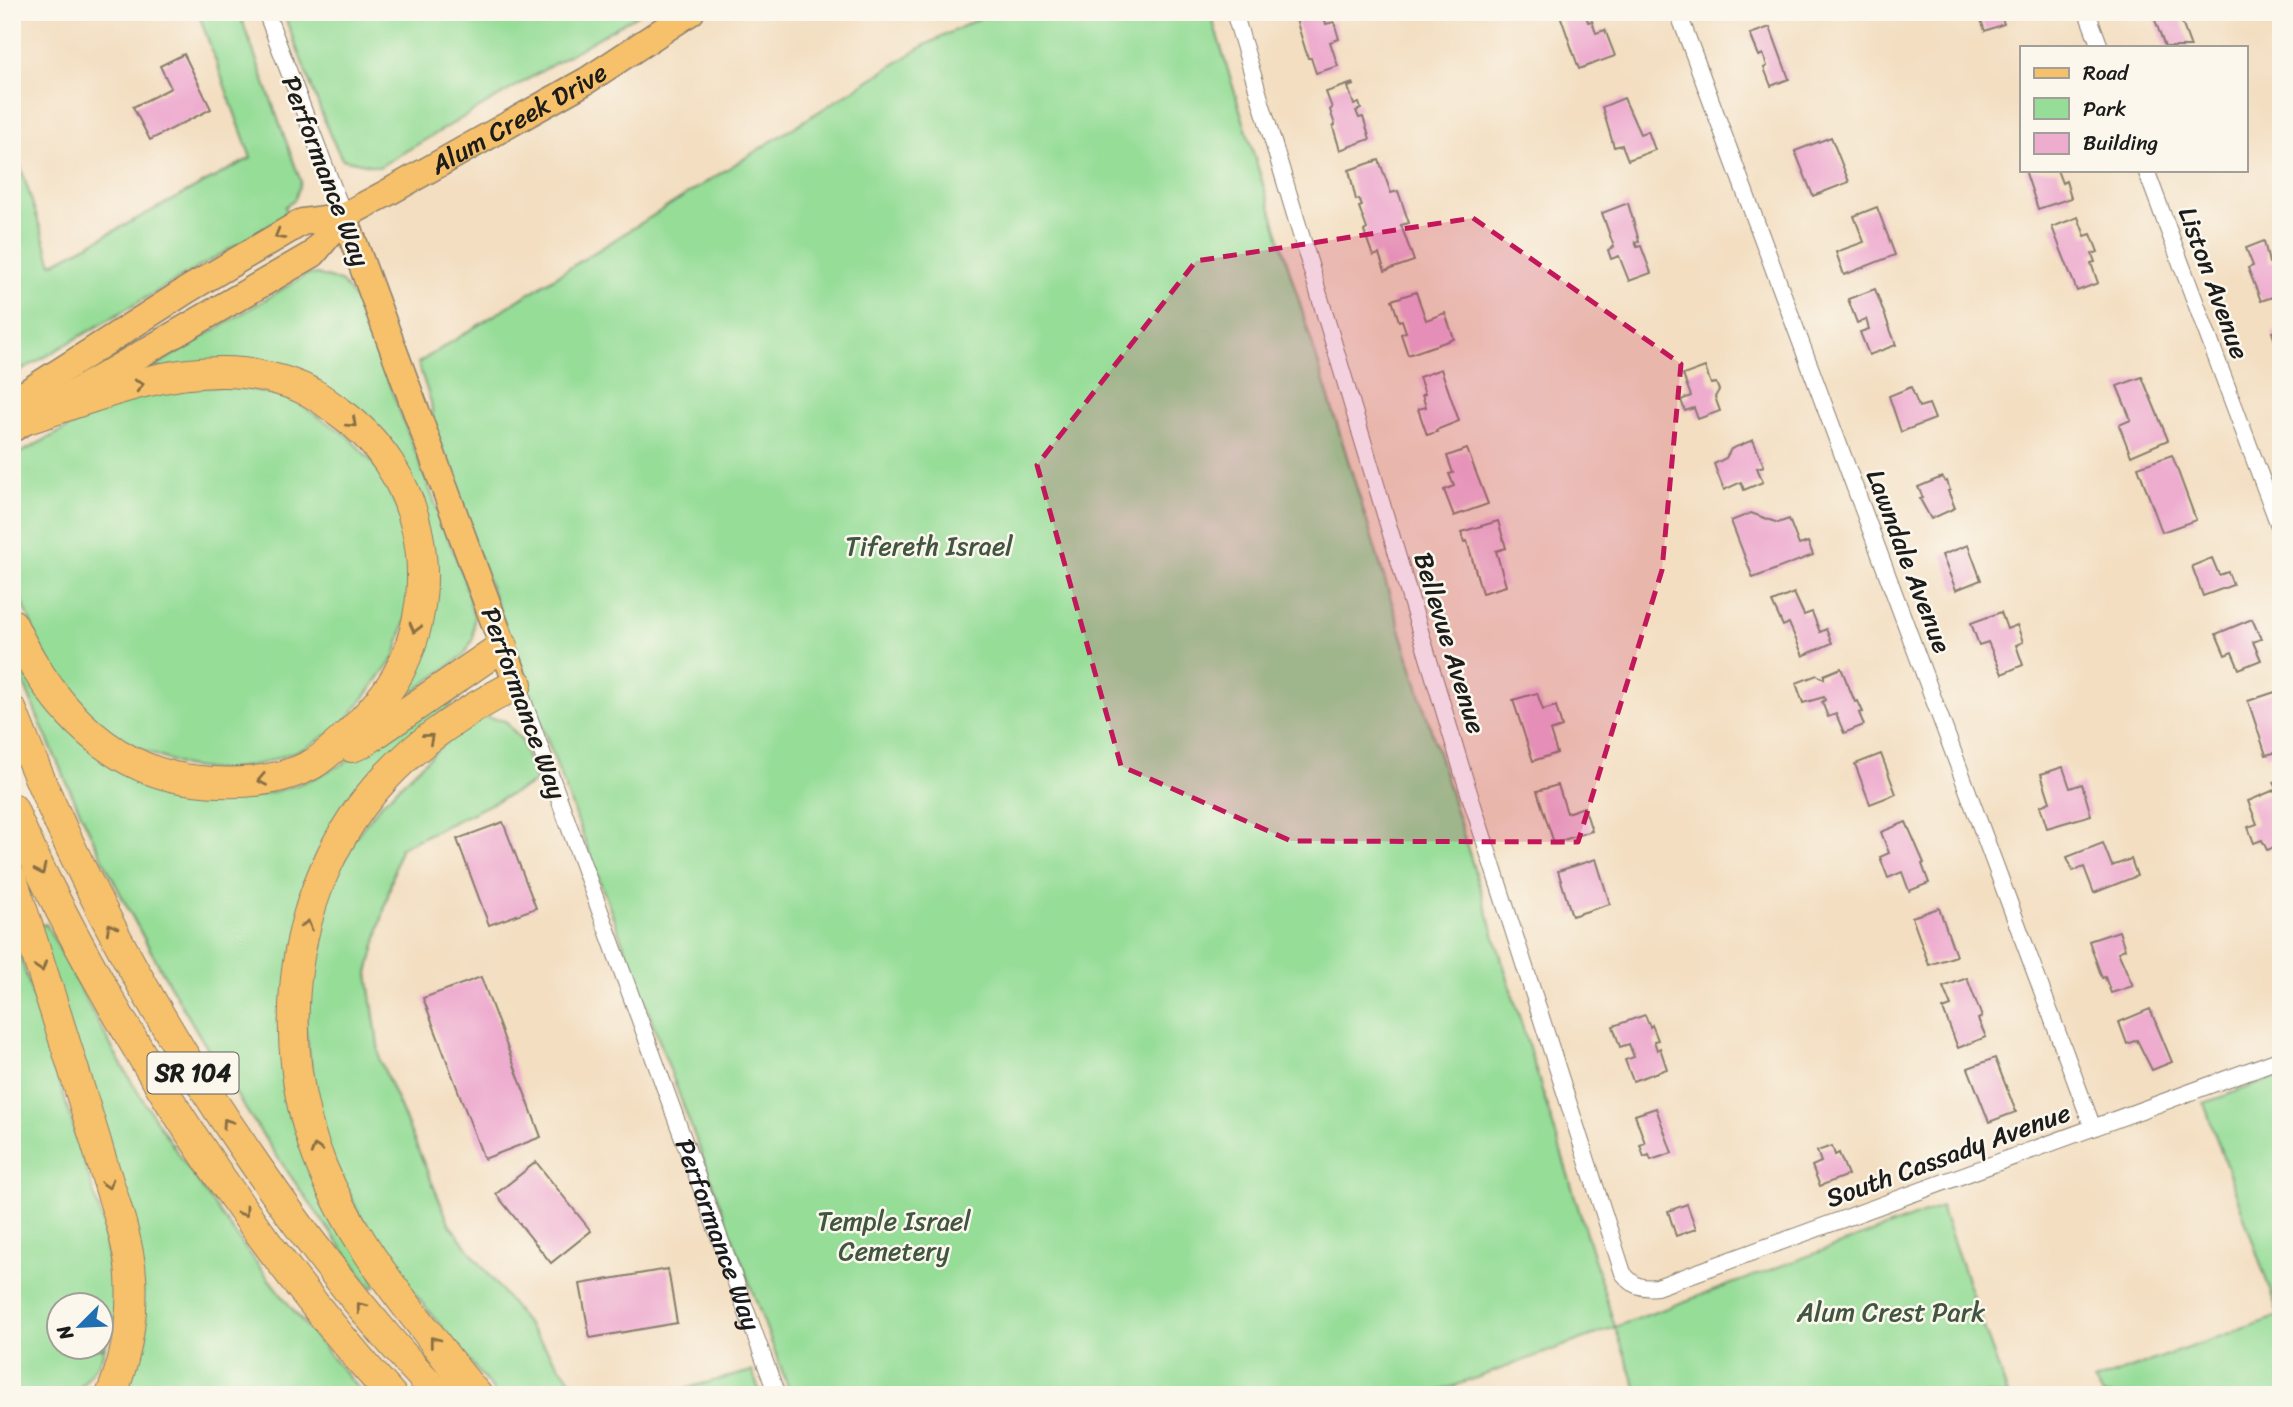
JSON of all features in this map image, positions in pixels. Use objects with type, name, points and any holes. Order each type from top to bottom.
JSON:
[{"type":"highway","points":[[19,411],[167,377],[241,373],[276,380],[311,392],[348,418],[381,450],[402,486],[418,526],[423,566],[421,609],[399,672],[380,701],[337,746],[312,764]]},
{"type":"highway","points":[[12,624],[31,662],[62,706],[98,740],[139,766],[169,776],[226,783],[255,782],[285,775],[362,743],[503,646]]},
{"type":"highway","points":[[477,1395],[363,1248],[321,1165],[303,1101],[295,1057],[295,977],[317,890],[356,814],[384,779],[433,734],[472,707],[517,684]]},
{"type":"highway","name":"SR 104","points":[[12,711],[55,815],[87,883],[193,1072],[283,1205],[366,1313],[439,1395]]},
{"type":"highway","name":"SR 104","points":[[12,808],[71,930],[140,1054],[194,1140],[282,1266],[344,1343],[391,1395]]},
{"type":"highway","points":[[12,879],[77,1081],[130,1265],[130,1326],[111,1395]]},
{"type":"highway","points":[[91,1395],[125,1349]]},
{"type":"main road","name":"Alum Creek Drive","points":[[19,411],[313,254],[344,216],[586,81],[691,12]]},
{"type":"main road","name":"Performance Way","points":[[344,216],[517,684]]},
{"type":"street","name":"Performance Way","points":[[266,12],[344,216]]},
{"type":"street","name":"Bellevue Avenue","points":[[1234,12],[1468,790],[1623,1273],[1631,1284]]},
{"type":"street","name":"Lawndale Avenue","points":[[1678,12],[2094,1128]]},
{"type":"street","points":[[2087,12],[2100,46]]},
{"type":"street","name":"Liston Avenue","points":[[2147,172],[2281,531]]},
{"type":"street","name":"Performance Way","points":[[517,684],[777,1395]]},
{"type":"street","name":"South Cassady Avenue","points":[[1631,1284],[1644,1289],[1657,1287],[2281,1059]]},
{"type":"highlighted area","points":[[1473,218],[1681,364],[1662,570],[1578,842],[1291,841],[1121,766],[1037,465],[1196,261]]},
{"type":"green space","points":[[198,12],[239,12],[301,182],[295,199],[285,207],[288,215],[12,376],[12,140],[52,264],[251,158]]},
{"type":"green space","points":[[283,12],[642,12],[379,167],[342,159],[330,135]]},
{"type":"green space","name":"Tifereth Israel","points":[[992,12],[1210,12],[1615,1327],[1430,1395],[791,1395],[435,438],[431,402],[418,363],[925,45]]},
{"type":"green space","points":[[317,274],[342,282],[359,305],[463,576],[474,617],[473,639],[464,655],[392,708],[432,588],[348,405],[153,367],[306,275]]},
{"type":"green space","points":[[196,386],[246,388],[291,399],[348,436],[375,465],[399,510],[410,563],[409,607],[395,657],[343,725],[305,748],[264,763],[222,771],[184,766],[106,732],[64,691],[40,647],[12,574],[12,457],[102,410],[152,391]]},
{"type":"green space","points":[[27,676],[105,758],[122,771],[146,783],[172,791],[221,798],[260,795],[297,785],[333,769],[368,749],[467,682],[479,680],[391,760],[349,809],[282,1022],[376,1285],[372,1288],[287,1171],[208,1050],[171,987],[136,924],[72,794],[27,692],[22,677]]},
{"type":"green space","points":[[482,716],[505,721],[521,740],[536,782],[400,848],[368,973],[380,1060],[450,1225],[582,1395],[497,1395],[413,1292],[360,1215],[325,1150],[305,1028],[309,969],[325,897],[354,839],[381,804],[462,726]]},
{"type":"green space","points":[[46,924],[116,1055],[166,1136],[275,1287],[364,1395],[121,1395],[137,1333],[37,927]]},
{"type":"green space","points":[[12,929],[104,1226],[113,1292],[46,1292],[46,1362],[99,1362],[75,1395],[12,1395]]},
{"type":"green space","points":[[2277,1077],[2281,1086],[2281,1395],[2103,1395],[2094,1381],[2279,1316],[2204,1103]]},
{"type":"green space","name":"Alum Crest Park","points":[[1941,1207],[2008,1395],[1639,1395],[1615,1327]]},
{"type":"green space","points":[[752,1371],[761,1395],[660,1395]]},
{"type":"building","points":[[1323,12],[1326,24],[1334,22],[1339,39],[1330,42],[1338,66],[1316,73],[1311,58],[1308,58],[1294,13]]},
{"type":"building","points":[[1559,12],[1585,12],[1596,33],[1605,30],[1615,56],[1579,69]]},
{"type":"building","points":[[1978,12],[2000,12],[2004,24],[1985,31]]},
{"type":"building","points":[[2152,12],[2178,12],[2191,46],[2165,46]]},
{"type":"building","points":[[1770,27],[1789,79],[1771,86],[1764,68],[1767,66],[1763,54],[1759,56],[1750,34]]},
{"type":"building","points":[[184,54],[211,109],[150,140],[133,107],[171,88],[160,66]]},
{"type":"building","points":[[1353,83],[1354,85],[1348,87],[1354,105],[1359,103],[1361,109],[1356,111],[1359,118],[1363,117],[1370,139],[1340,150],[1326,92]]},
{"type":"building","points":[[1624,98],[1640,134],[1648,131],[1655,150],[1628,160],[1622,145],[1614,147],[1602,107]]},
{"type":"building","points":[[1831,137],[1849,182],[1813,196],[1795,151]]},
{"type":"building","points":[[1379,160],[1391,193],[1398,191],[1409,223],[1401,225],[1414,261],[1385,271],[1379,254],[1373,256],[1364,231],[1367,229],[1359,207],[1362,206],[1359,199],[1356,200],[1349,170]]},
{"type":"building","points":[[2026,172],[2058,172],[2062,183],[2066,181],[2071,198],[2038,209]]},
{"type":"building","points":[[1628,203],[1639,241],[1635,242],[1637,247],[1641,246],[1651,273],[1629,281],[1619,256],[1611,259],[1608,250],[1614,247],[1602,213]]},
{"type":"building","points":[[1877,207],[1895,255],[1844,275],[1836,252],[1864,242],[1854,216]]},
{"type":"building","points":[[2078,217],[2085,236],[2091,234],[2098,252],[2092,254],[2095,262],[2091,263],[2098,283],[2077,291],[2052,227]]},
{"type":"building","points":[[2264,241],[2269,263],[2274,261],[2278,273],[2276,274],[2281,294],[2261,301],[2248,268],[2253,266],[2246,248]]},
{"type":"building","points":[[1875,289],[1896,345],[1869,355],[1860,332],[1869,329],[1866,319],[1857,323],[1848,299]]},
{"type":"building","points":[[1416,292],[1426,320],[1445,313],[1454,339],[1408,355],[1401,334],[1406,332],[1392,300]]},
{"type":"building","points":[[2281,329],[2281,356],[2280,356],[2272,332]]},
{"type":"building","points":[[1705,367],[1711,384],[1716,383],[1719,390],[1715,397],[1720,411],[1698,419],[1694,408],[1685,411],[1681,400],[1691,396],[1683,375]]},
{"type":"building","points":[[1441,369],[1459,421],[1427,435],[1418,409],[1426,407],[1419,377]]},
{"type":"building","points":[[2142,377],[2168,440],[2131,456],[2119,425],[2131,420],[2117,386]]},
{"type":"building","points":[[1911,387],[1919,407],[1929,404],[1935,419],[1901,432],[1889,396]]},
{"type":"building","points":[[1753,440],[1764,466],[1757,468],[1763,482],[1744,490],[1741,482],[1724,490],[1714,464],[1726,458],[1731,449]]},
{"type":"building","points":[[1467,449],[1488,504],[1454,516],[1444,490],[1454,486],[1449,474],[1453,473],[1447,456]]},
{"type":"building","points":[[2172,455],[2196,520],[2162,532],[2138,467]]},
{"type":"building","points":[[1942,477],[1947,481],[1955,508],[1931,519],[1920,499],[1923,498],[1918,487]]},
{"type":"building","points":[[1751,513],[1778,523],[1789,519],[1799,545],[1808,542],[1813,555],[1753,578],[1731,521]]},
{"type":"building","points":[[1498,521],[1506,548],[1496,551],[1506,586],[1482,593],[1467,541],[1464,542],[1461,532]]},
{"type":"building","points":[[1968,545],[1981,580],[1956,590],[1942,555]]},
{"type":"building","points":[[2212,558],[2219,575],[2228,572],[2233,585],[2203,596],[2192,566]]},
{"type":"building","points":[[1794,593],[1804,615],[1812,612],[1820,632],[1826,629],[1832,643],[1803,656],[1789,623],[1783,626],[1772,602]]},
{"type":"building","points":[[2001,612],[2007,629],[2017,625],[2023,642],[2016,645],[2023,665],[2002,674],[1988,642],[1979,645],[1971,623]]},
{"type":"building","points":[[2252,619],[2261,639],[2253,642],[2261,660],[2239,669],[2232,652],[2225,655],[2216,634]]},
{"type":"building","points":[[1841,668],[1855,702],[1858,701],[1863,712],[1859,713],[1864,725],[1844,733],[1836,714],[1828,717],[1822,702],[1824,697],[1803,703],[1796,683],[1817,675],[1824,679],[1824,675]]},
{"type":"building","points":[[2278,691],[2281,700],[2281,751],[2266,755],[2248,701]]},
{"type":"building","points":[[1537,693],[1543,710],[1556,706],[1562,727],[1550,731],[1557,753],[1533,761],[1513,700]]},
{"type":"building","points":[[1881,754],[1896,794],[1870,804],[1855,764]]},
{"type":"building","points":[[2063,767],[2070,788],[2082,784],[2091,815],[2047,828],[2040,806],[2050,802],[2041,774]]},
{"type":"building","points":[[2281,779],[2281,845],[2267,850],[2262,840],[2254,843],[2248,827],[2257,824],[2248,801],[2277,789],[2274,782]]},
{"type":"building","points":[[1558,785],[1567,813],[1584,807],[1592,831],[1554,843],[1537,791]]},
{"type":"building","points":[[503,822],[536,908],[489,925],[457,839]]},
{"type":"building","points":[[1906,822],[1924,863],[1922,864],[1929,883],[1909,891],[1902,872],[1888,878],[1880,857],[1889,853],[1881,832]]},
{"type":"building","points":[[2103,843],[2112,866],[2131,859],[2137,876],[2094,893],[2084,867],[2073,871],[2067,857]]},
{"type":"building","points":[[1596,859],[1610,904],[1572,916],[1558,871]]},
{"type":"building","points":[[1939,908],[1956,956],[1929,965],[1912,917]]},
{"type":"building","points":[[2119,931],[2125,949],[2118,952],[2133,986],[2111,993],[2105,977],[2102,978],[2089,941]]},
{"type":"building","points":[[481,977],[541,1137],[484,1159],[423,998]]},
{"type":"building","points":[[1967,978],[1982,1017],[1978,1019],[1986,1037],[1958,1048],[1943,1009],[1951,1006],[1943,987]]},
{"type":"building","points":[[2150,1009],[2172,1062],[2152,1070],[2137,1040],[2127,1044],[2119,1022]]},
{"type":"building","points":[[1645,1015],[1650,1027],[1652,1025],[1658,1040],[1654,1041],[1657,1050],[1660,1048],[1667,1069],[1633,1081],[1625,1060],[1634,1057],[1629,1044],[1620,1047],[1613,1026]]},
{"type":"building","points":[[1995,1058],[2016,1112],[1989,1122],[1968,1068]]},
{"type":"building","points":[[1656,1108],[1672,1153],[1651,1160],[1649,1155],[1644,1157],[1640,1145],[1645,1143],[1635,1115]]},
{"type":"building","points":[[1832,1146],[1835,1155],[1839,1153],[1848,1175],[1820,1186],[1812,1166],[1821,1162],[1817,1151]]},
{"type":"building","points":[[536,1162],[591,1231],[551,1263],[496,1194]]},
{"type":"building","points":[[1687,1204],[1696,1229],[1676,1236],[1668,1211]]},
{"type":"building","points":[[668,1269],[677,1323],[590,1338],[580,1284]]},
{"type":"park label","name":"Temple Israel Cemetery","points":[[894,1236]]}]
